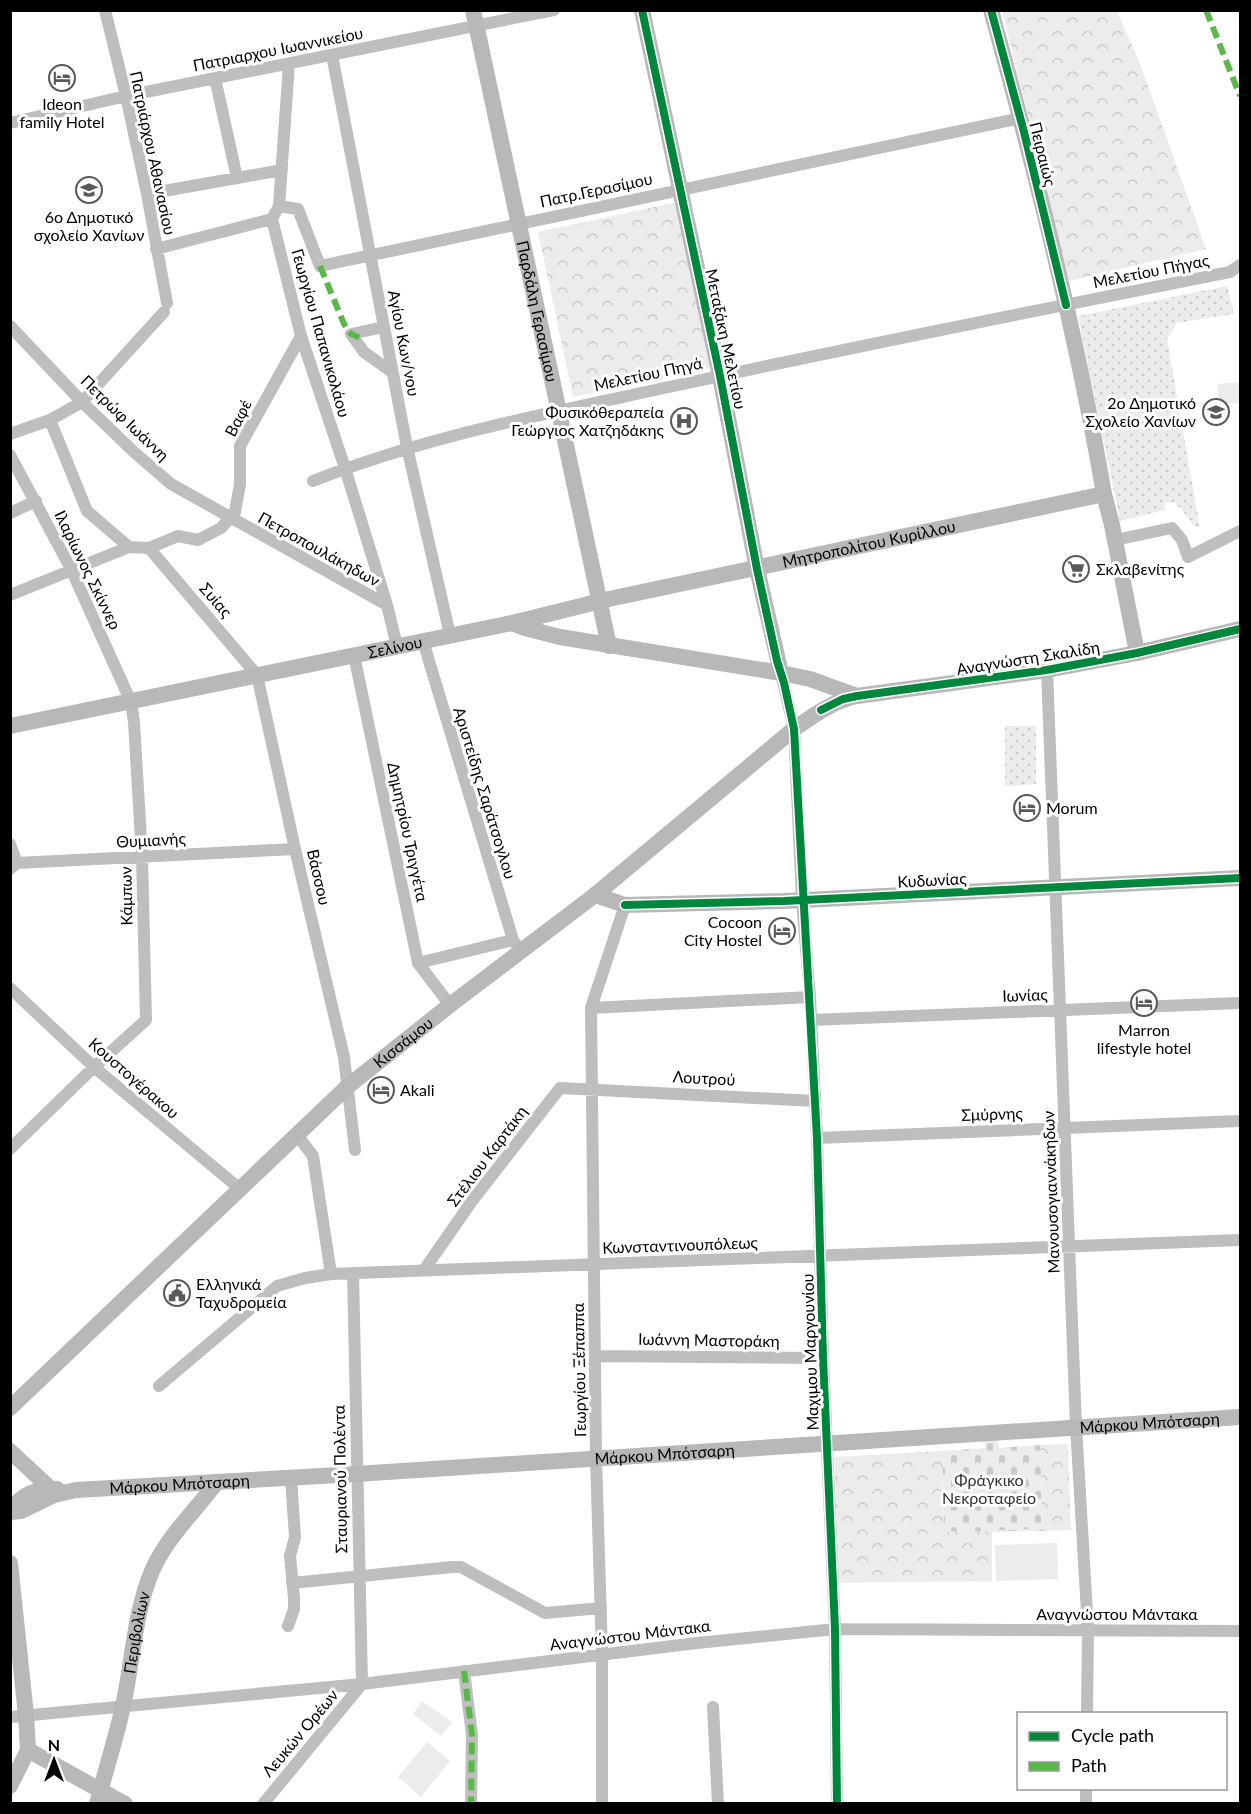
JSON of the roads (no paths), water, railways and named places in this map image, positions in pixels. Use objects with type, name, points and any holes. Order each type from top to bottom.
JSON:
[{"type":"main road","name":"Μεταξάκη Μελετίου","points":[[642,10],[720,376],[757,569],[781,673]]},
{"type":"main road","name":"Πειραιώς","points":[[991,10],[1021,118],[1066,305],[1137,653]]},
{"type":"main road","name":"Παρδάλη Γερασίμου","points":[[474,18],[609,646]]},
{"type":"main road","name":"Μητροπολίτου Κυρίλλου","points":[[512,623],[598,602],[1104,494]]},
{"type":"main road","name":"Σελίνου","points":[[10,726],[512,623]]},
{"type":"main road","points":[[512,623],[560,638],[781,673],[857,696]]},
{"type":"main road","name":"Αναγνώστη Σκαλίδη","points":[[794,729],[828,706],[843,699],[1047,670],[1137,653],[1240,629]]},
{"type":"main road","name":"Κισσάμου","points":[[10,1408],[347,1087],[450,1005],[517,946],[595,895],[794,729]]},
{"type":"main road","name":"Κυδωνίας","points":[[595,895],[625,905],[802,900],[1240,878]]},
{"type":"main road","name":"Μάρκου Μπότσαρη","points":[[11,1512],[21,1511],[54,1495],[76,1490],[1240,1417]]},
{"type":"main road","points":[[10,1451],[51,1489]]},
{"type":"main road","name":"Περιβολίων","points":[[99,1796],[123,1706],[144,1593],[153,1569],[177,1531],[217,1482]]},
{"type":"main road","name":"Μάρκου Μπότσαρη","points":[[11,1512],[19,1500],[33,1491],[88,1490]]},
{"type":"main road","points":[[10,1563],[18,1716],[28,1750],[99,1796],[125,1803]]},
{"type":"main road","points":[[10,1786],[28,1750]]},
{"type":"street","name":"Πατριάρχου Αθανασίου","points":[[82,402],[166,308],[147,194],[105,10]]},
{"type":"street","name":"Πατριαρχου Ιωαννικείου","points":[[10,123],[126,96],[332,55],[474,18],[554,10]]},
{"type":"street","name":"Αγίου Κων/νου","points":[[332,55],[407,447],[450,636]]},
{"type":"street","points":[[156,249],[272,219],[279,206],[289,64]]},
{"type":"street","points":[[215,78],[237,178]]},
{"type":"street","name":"Πατρ.Γερασίμου","points":[[279,206],[298,209],[320,266],[1021,118]]},
{"type":"street","points":[[147,194],[282,170]]},
{"type":"street","name":"Γεωργίου Παπανικολάου","points":[[272,219],[301,336],[345,468],[387,606]]},
{"type":"street","name":"Μελετίου Πήγας","points":[[1066,305],[1237,271]]},
{"type":"street","name":"Μελετίου Πηγά","points":[[313,481],[407,447],[558,411],[1066,305]]},
{"type":"street","name":"Πετρώφ Ιωάννη","points":[[10,326],[82,402],[134,452],[171,484],[230,518]]},
{"type":"street","points":[[384,327],[351,334],[364,352],[393,373]]},
{"type":"street","name":"Βαφέ","points":[[230,518],[235,512],[240,484],[240,446],[301,336]]},
{"type":"street","points":[[10,434],[50,420],[82,402]]},
{"type":"street","points":[[50,420],[87,511],[129,547]]},
{"type":"street","name":"Ιλαρίωνος Σκίννερ","points":[[10,455],[72,569],[131,702]]},
{"type":"street","points":[[10,513],[36,501]]},
{"type":"street","points":[[10,595],[129,547],[148,548],[178,536],[198,540],[221,528],[230,518]]},
{"type":"street","name":"Πετροπουλάκηδων","points":[[230,518],[387,606],[397,646]]},
{"type":"street","points":[[1115,540],[1172,528],[1182,540],[1188,557],[1240,531]]},
{"type":"street","name":"Συίας","points":[[148,548],[257,675]]},
{"type":"street","name":"Αριστείδης Σαράτσογλου","points":[[423,641],[517,946]]},
{"type":"street","name":"Δημητρίου Τριγγέτα","points":[[354,655],[418,963],[450,1005]]},
{"type":"street","name":"Μανουσογιαννάκηδων","points":[[1047,670],[1076,1426],[1088,1630],[1087,1712]]},
{"type":"street","name":"Μαχιμου Mαργουνίου","points":[[781,673],[794,729],[817,1138],[823,1358],[835,1629],[837,1803]]},
{"type":"street","name":"Βάσσου","points":[[257,675],[344,1057],[356,1150]]},
{"type":"street","name":"Κάμπων","points":[[10,1149],[146,1020],[142,857],[131,702]]},
{"type":"street","points":[[10,844],[14,866]]},
{"type":"street","name":"Θυμιανής","points":[[14,866],[295,849]]},
{"type":"street","points":[[625,905],[591,1008],[810,997]]},
{"type":"street","name":"Κισσάμου","points":[[418,963],[517,946]]},
{"type":"street","name":"Κουστογέρακου","points":[[10,988],[94,1067],[240,1189]]},
{"type":"street","name":"Ιωνίας","points":[[811,1020],[1240,1003]]},
{"type":"street","name":"Γεωργίου Ξέπαππα","points":[[591,1008],[596,1458],[602,1654],[602,1803]]},
{"type":"street","name":"Στέλιου Καρτάκη","points":[[424,1270],[472,1201],[560,1088],[591,1089]]},
{"type":"street","name":"Λουτρού","points":[[591,1089],[815,1101]]},
{"type":"street","name":"Σμύρνης","points":[[817,1138],[1240,1120]]},
{"type":"street","points":[[297,1135],[313,1156],[331,1274]]},
{"type":"street","name":"Κωνσταντινουπόλεως","points":[[159,1386],[277,1286],[331,1274],[1240,1240]]},
{"type":"street","name":"Σταυριανού Πολέντα","points":[[353,1273],[362,1684]]},
{"type":"street","name":"Ιωάννη Μαστοράκη","points":[[595,1356],[823,1358]]},
{"type":"street","points":[[288,1626],[294,1610],[290,1556],[295,1538],[291,1478]]},
{"type":"street","points":[[292,1583],[461,1567],[545,1613],[601,1608]]},
{"type":"street","name":"Αναγνώστου Μάντακα","points":[[18,1716],[362,1684],[602,1654],[835,1629],[1240,1631]]},
{"type":"street","points":[[464,1671],[472,1734],[471,1803]]},
{"type":"street","name":"Λευκών Ορέων","points":[[263,1803],[362,1684]]},
{"type":"street","points":[[713,1707],[718,1803]]},
{"type":"place","name":"Ideon family Hotel","points":[[62,78]]},
{"type":"place","name":"6ο Δημοτικό σχολείο Χανίων","points":[[89,190]]},
{"type":"place","name":"2ο Δημοτικό Σχολείο Χανίων","points":[[1216,412]]},
{"type":"place","name":"Φυσικόθεραπεία Γεώργιος Χατζηδάκης","points":[[684,421]]},
{"type":"place","name":"Σκλαβενίτης","points":[[1076,569]]},
{"type":"place","name":"Morum","points":[[1027,808]]},
{"type":"place","name":"Cocoon City Hostel","points":[[782,931]]},
{"type":"place","name":"Marron lifestyle hotel","points":[[1144,1003]]},
{"type":"place","name":"Akali","points":[[381,1090]]},
{"type":"place","name":"Ελληνικά Ταχυδρομεία","points":[[177,1293]]},
{"type":"park label","name":"Φράγκικο Νεκροταφείο","points":[[989,1489]]}]
